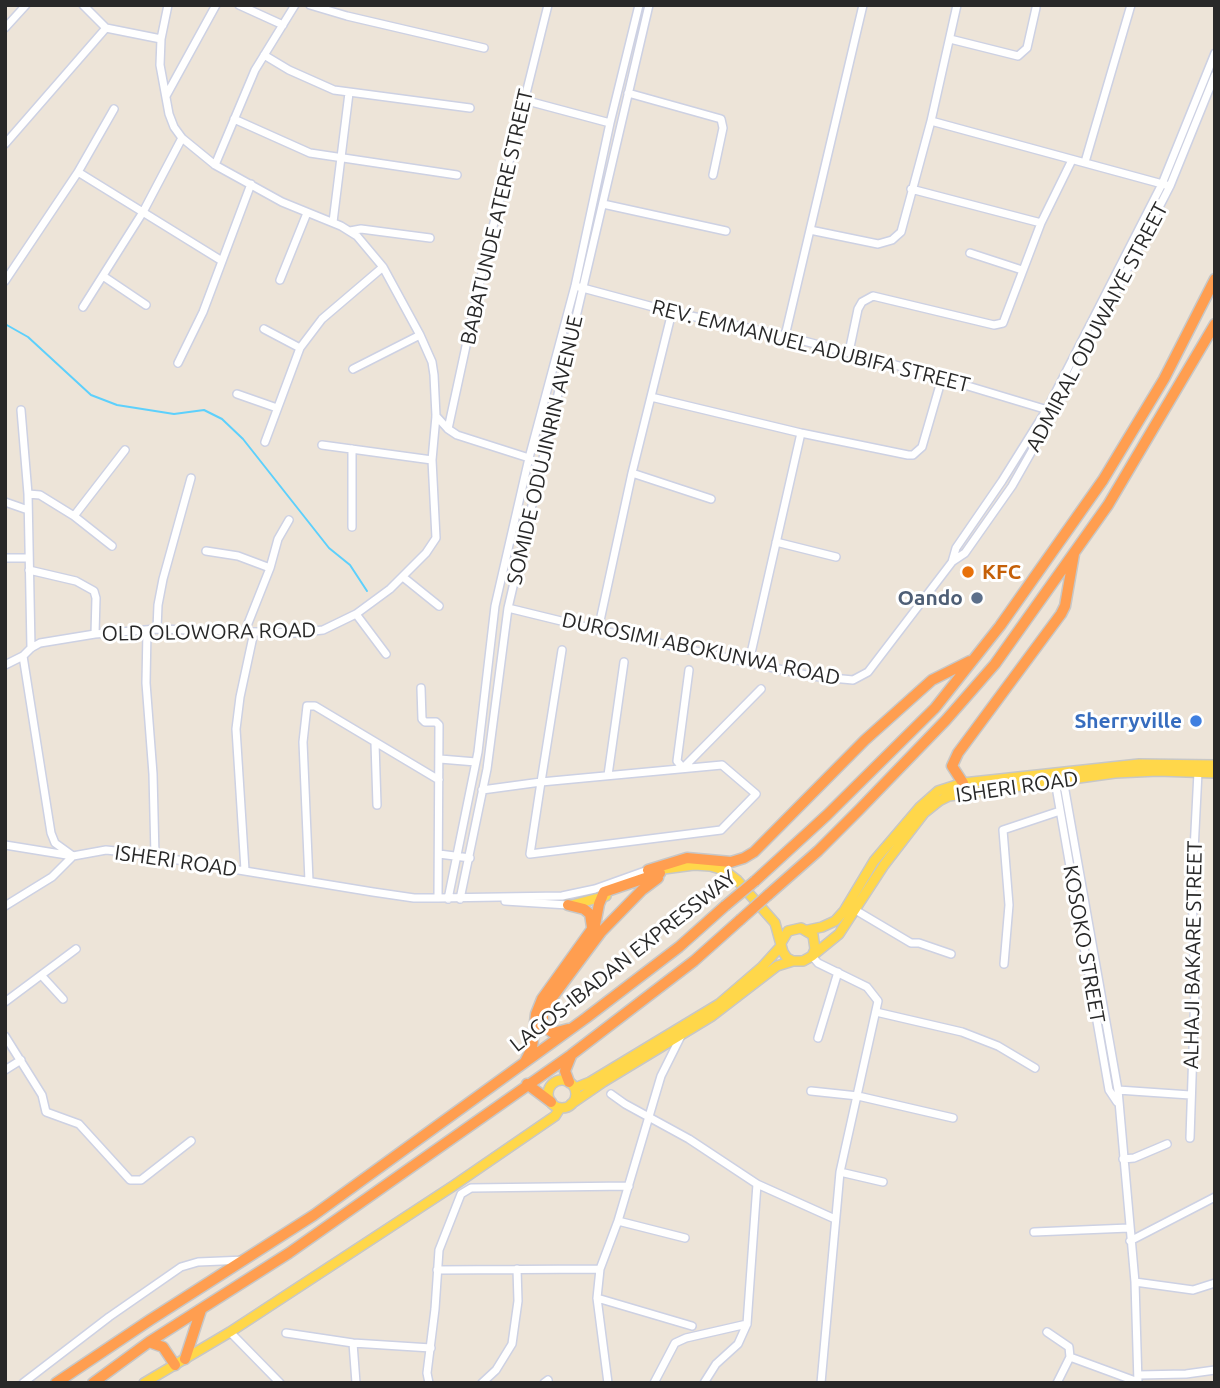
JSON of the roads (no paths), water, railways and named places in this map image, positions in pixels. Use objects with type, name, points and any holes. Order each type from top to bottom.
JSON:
[{"type":"highway","name":"LAGOS-IBADAN EXPRESSWAY","points":[[57,1383],[314,1215],[520,1067],[679,947],[807,834],[935,708],[1026,592],[1103,480],[1164,379],[1215,279]]},
{"type":"highway","name":"LAGOS-IBADAN EXPRESSWAY","points":[[93,1383],[149,1342],[289,1253],[572,1055],[694,961],[818,851],[946,720],[995,664],[1108,505],[1215,324]]},
{"type":"highway","points":[[963,783],[954,771],[955,760],[1061,614],[1065,606],[1076,547]]},
{"type":"highway","points":[[648,870],[687,858],[731,862],[754,852],[864,740],[932,680],[973,659]]},
{"type":"highway","points":[[520,1067],[532,1048],[536,1014],[542,999],[592,929],[604,892],[671,869]]},
{"type":"highway","points":[[586,1018],[560,1032],[554,1033],[543,1026],[543,1014],[548,1003],[578,960],[626,905],[659,878]]},
{"type":"highway","points":[[568,905],[584,909],[590,914],[592,929]]},
{"type":"highway","points":[[572,1055],[565,1071],[572,1085]]},
{"type":"highway","points":[[527,1084],[555,1105]]},
{"type":"highway","points":[[186,1359],[201,1309]]},
{"type":"highway","points":[[149,1342],[163,1347],[175,1365]]},
{"type":"main road","name":"ISHERI ROAD","points":[[808,930],[822,928],[835,921],[874,861],[930,796],[938,791],[963,783],[1139,764],[1215,765]]},
{"type":"main road","name":"ISHERI ROAD","points":[[648,870],[682,866],[710,866],[724,870],[737,880],[775,923],[783,952],[793,961],[803,961],[839,934],[857,911],[890,858],[924,813],[939,800],[973,791],[1141,771],[1215,773]]},
{"type":"main road","name":"ISHERI ROAD","points":[[568,905],[601,898],[679,871],[706,869],[737,880]]},
{"type":"main road","points":[[775,923],[808,930],[816,942],[812,956]]},
{"type":"main road","points":[[144,1383],[230,1332],[555,1116],[555,1105],[548,1093],[552,1085],[560,1080],[572,1085],[590,1082],[719,1004],[762,967],[788,931],[795,928]]},
{"type":"main road","points":[[555,1105],[571,1104],[712,1016],[777,966],[793,961]]},
{"type":"main road","points":[[571,1104],[576,1097],[572,1085]]},
{"type":"street","points":[[5,28],[26,5]]},
{"type":"street","points":[[83,5],[106,28],[161,38]]},
{"type":"street","name":"OLD OLOWORA ROAD","points":[[5,664],[23,656],[40,643],[95,634],[157,629],[312,632],[330,627],[356,614],[403,577],[433,545],[436,538],[432,460],[436,416],[432,362],[420,335],[383,268],[350,231],[307,213],[215,165],[182,138],[174,127],[160,65],[161,38],[168,5]]},
{"type":"street","points":[[166,97],[216,5]]},
{"type":"street","points":[[239,5],[283,25]]},
{"type":"street","points":[[215,165],[264,55],[295,5]]},
{"type":"street","points":[[310,5],[484,48]]},
{"type":"street","name":"BABATUNDE ATERE STREET","points":[[448,429],[484,263],[548,5]]},
{"type":"street","points":[[448,899],[476,762],[491,632],[528,458],[579,287],[610,123],[639,5]]},
{"type":"street","name":"SOMIDE ODUJINRIN AVENUE","points":[[460,899],[482,790],[508,608],[579,287],[603,204],[649,5]]},
{"type":"street","points":[[785,336],[863,5]]},
{"type":"street","points":[[810,230],[869,244],[886,243],[901,232],[957,5]]},
{"type":"street","points":[[1085,162],[1132,5]]},
{"type":"street","points":[[950,39],[1018,55],[1027,48],[1036,8]]},
{"type":"street","points":[[5,144],[106,28]]},
{"type":"street","name":"ADMIRAL ODUWAIYE STREET","points":[[1166,185],[1215,52]]},
{"type":"street","points":[[264,55],[319,85],[349,93],[470,108]]},
{"type":"street","name":"ADMIRAL ODUWAIYE STREET","points":[[1051,410],[1166,185],[1215,75]]},
{"type":"street","points":[[332,222],[349,93]]},
{"type":"street","points":[[628,93],[721,119],[723,128],[713,175]]},
{"type":"street","points":[[524,100],[610,123]]},
{"type":"street","points":[[5,281],[78,172],[114,109]]},
{"type":"street","points":[[234,119],[310,153],[457,175]]},
{"type":"street","points":[[930,121],[1166,185]]},
{"type":"street","points":[[83,307],[143,212],[182,138]]},
{"type":"street","points":[[849,352],[858,309],[873,296],[998,325],[1006,319],[1041,223],[1072,160]]},
{"type":"street","points":[[78,172],[222,261]]},
{"type":"street","points":[[178,363],[203,312],[251,184]]},
{"type":"street","points":[[911,189],[1041,223]]},
{"type":"street","points":[[603,204],[726,231]]},
{"type":"street","points":[[280,280],[307,213]]},
{"type":"street","points":[[350,231],[361,229],[430,238]]},
{"type":"street","points":[[970,253],[1022,270]]},
{"type":"street","points":[[265,442],[300,348],[322,319],[383,268]]},
{"type":"street","points":[[103,276],[146,305]]},
{"type":"street","name":"REV. EMMANUEL ADUBIFA STREET","points":[[579,287],[671,312],[849,352],[1051,410]]},
{"type":"street","points":[[598,630],[632,472],[671,312]]},
{"type":"street","points":[[264,329],[300,348]]},
{"type":"street","points":[[353,369],[420,335]]},
{"type":"street","points":[[651,397],[891,453],[913,455],[922,447],[942,378]]},
{"type":"street","points":[[237,394],[276,408]]},
{"type":"street","points":[[21,410],[29,494],[31,648]]},
{"type":"street","name":"DUROSIMI ABOKUNWA ROAD","points":[[508,608],[749,662],[833,679],[853,680],[868,672],[952,562],[956,548],[1051,410]]},
{"type":"street","points":[[436,416],[448,429],[487,446],[528,458],[541,467]]},
{"type":"street","points":[[749,662],[801,433]]},
{"type":"street","points":[[322,445],[432,460]]},
{"type":"street","points":[[352,449],[352,527]]},
{"type":"street","points":[[74,516],[125,450]]},
{"type":"street","points":[[632,472],[711,499]]},
{"type":"street","points":[[157,629],[163,579],[191,478]]},
{"type":"street","points":[[29,494],[40,495],[74,516],[112,546]]},
{"type":"street","points":[[5,502],[28,510]]},
{"type":"street","points":[[245,631],[270,568],[278,539],[289,520]]},
{"type":"street","points":[[776,541],[836,558]]},
{"type":"street","points":[[206,551],[238,556],[270,568]]},
{"type":"street","points":[[5,558],[29,558]]},
{"type":"street","points":[[29,569],[76,581],[94,591],[95,634]]},
{"type":"street","points":[[403,577],[439,606]]},
{"type":"street","points":[[356,614],[386,654]]},
{"type":"street","points":[[147,630],[146,683],[153,774],[155,856]]},
{"type":"street","points":[[245,870],[236,729],[254,632]]},
{"type":"street","points":[[491,632],[504,633]]},
{"type":"street","points":[[482,790],[541,782],[608,775],[722,765],[756,794],[721,831],[530,854],[541,782],[562,650]]},
{"type":"street","points":[[23,656],[51,833],[55,843],[73,856]]},
{"type":"street","points":[[608,775],[624,663]]},
{"type":"street","points":[[683,768],[677,761],[689,670]]},
{"type":"street","points":[[421,688],[422,719],[439,725],[438,898]]},
{"type":"street","points":[[683,768],[761,689]]},
{"type":"street","points":[[309,881],[303,742],[307,706],[315,706],[439,780]]},
{"type":"street","points":[[375,743],[377,805]]},
{"type":"street","points":[[440,759],[476,762]]},
{"type":"street","name":"ALHAJI BAKARE STREET","points":[[1190,1138],[1195,989],[1192,890],[1198,772]]},
{"type":"street","name":"KOSOKO STREET","points":[[1059,780],[1060,811],[1110,1090],[1119,1105]]},
{"type":"street","name":"KOSOKO STREET","points":[[1059,780],[1081,874],[1118,1090],[1135,1282],[1138,1380]]},
{"type":"street","points":[[1004,964],[1009,905],[1003,830],[1060,811]]},
{"type":"street","points":[[5,845],[73,856]]},
{"type":"street","name":"ISHERI ROAD","points":[[73,856],[106,850],[414,898],[448,899],[571,894],[595,889],[648,870]]},
{"type":"street","points":[[439,854],[470,858]]},
{"type":"street","points":[[5,906],[52,877],[73,856]]},
{"type":"street","points":[[1072,876],[1081,874]]},
{"type":"street","name":"ISHERI ROAD","points":[[490,899],[522,904],[568,905]]},
{"type":"street","points":[[857,911],[911,943],[919,943],[951,954]]},
{"type":"street","points":[[5,1002],[76,949]]},
{"type":"street","points":[[812,956],[818,963],[867,987],[878,1001],[840,1172],[821,1383]]},
{"type":"street","points":[[818,1038],[838,972]]},
{"type":"street","points":[[42,976],[63,999]]},
{"type":"street","points":[[876,1012],[962,1032],[998,1046],[1035,1068]]},
{"type":"street","points":[[5,1036],[42,1095],[46,1112],[79,1124],[134,1182],[141,1180],[191,1141]]},
{"type":"street","points":[[608,1383],[597,1298],[600,1269],[618,1221],[661,1076],[681,1036]]},
{"type":"street","points":[[5,1070],[20,1060]]},
{"type":"street","points":[[1118,1090],[1190,1095]]},
{"type":"street","points":[[811,1091],[858,1096],[953,1118]]},
{"type":"street","points":[[611,1094],[689,1139],[757,1184],[835,1219]]},
{"type":"street","points":[[1123,1159],[1134,1158],[1167,1144]]},
{"type":"street","points":[[840,1172],[883,1182]]},
{"type":"street","points":[[704,1383],[716,1364],[738,1344],[747,1324],[757,1184]]},
{"type":"street","points":[[429,1383],[439,1250],[458,1197],[464,1191],[471,1188],[629,1186]]},
{"type":"street","points":[[1130,1241],[1215,1197]]},
{"type":"street","points":[[618,1221],[685,1238]]},
{"type":"street","points":[[1034,1232],[1129,1228]]},
{"type":"street","points":[[23,1383],[109,1317],[181,1267],[198,1262],[245,1260]]},
{"type":"street","points":[[482,1383],[496,1370],[512,1345],[517,1301],[517,1269]]},
{"type":"street","points":[[438,1270],[600,1269]]},
{"type":"street","points":[[1135,1282],[1193,1290],[1215,1283]]},
{"type":"street","points":[[597,1298],[692,1326]]},
{"type":"street","points":[[654,1383],[675,1343],[700,1334],[747,1324]]},
{"type":"street","points":[[230,1332],[280,1383]]},
{"type":"street","points":[[1047,1332],[1069,1347],[1070,1357],[1057,1383]]},
{"type":"street","points":[[286,1333],[353,1343],[431,1348]]},
{"type":"street","points":[[353,1343],[356,1383]]},
{"type":"street","points":[[1070,1357],[1138,1380],[1215,1370]]},
{"type":"waterway","points":[[5,324],[28,337],[91,395],[117,405],[174,414],[204,410],[222,419],[243,439],[329,548],[350,565],[367,591]]},
{"type":"place","name":"KFC","points":[[968,572]]},
{"type":"place","name":"Oando","points":[[977,598]]},
{"type":"place","name":"Sherryville","points":[[1196,721]]}]
